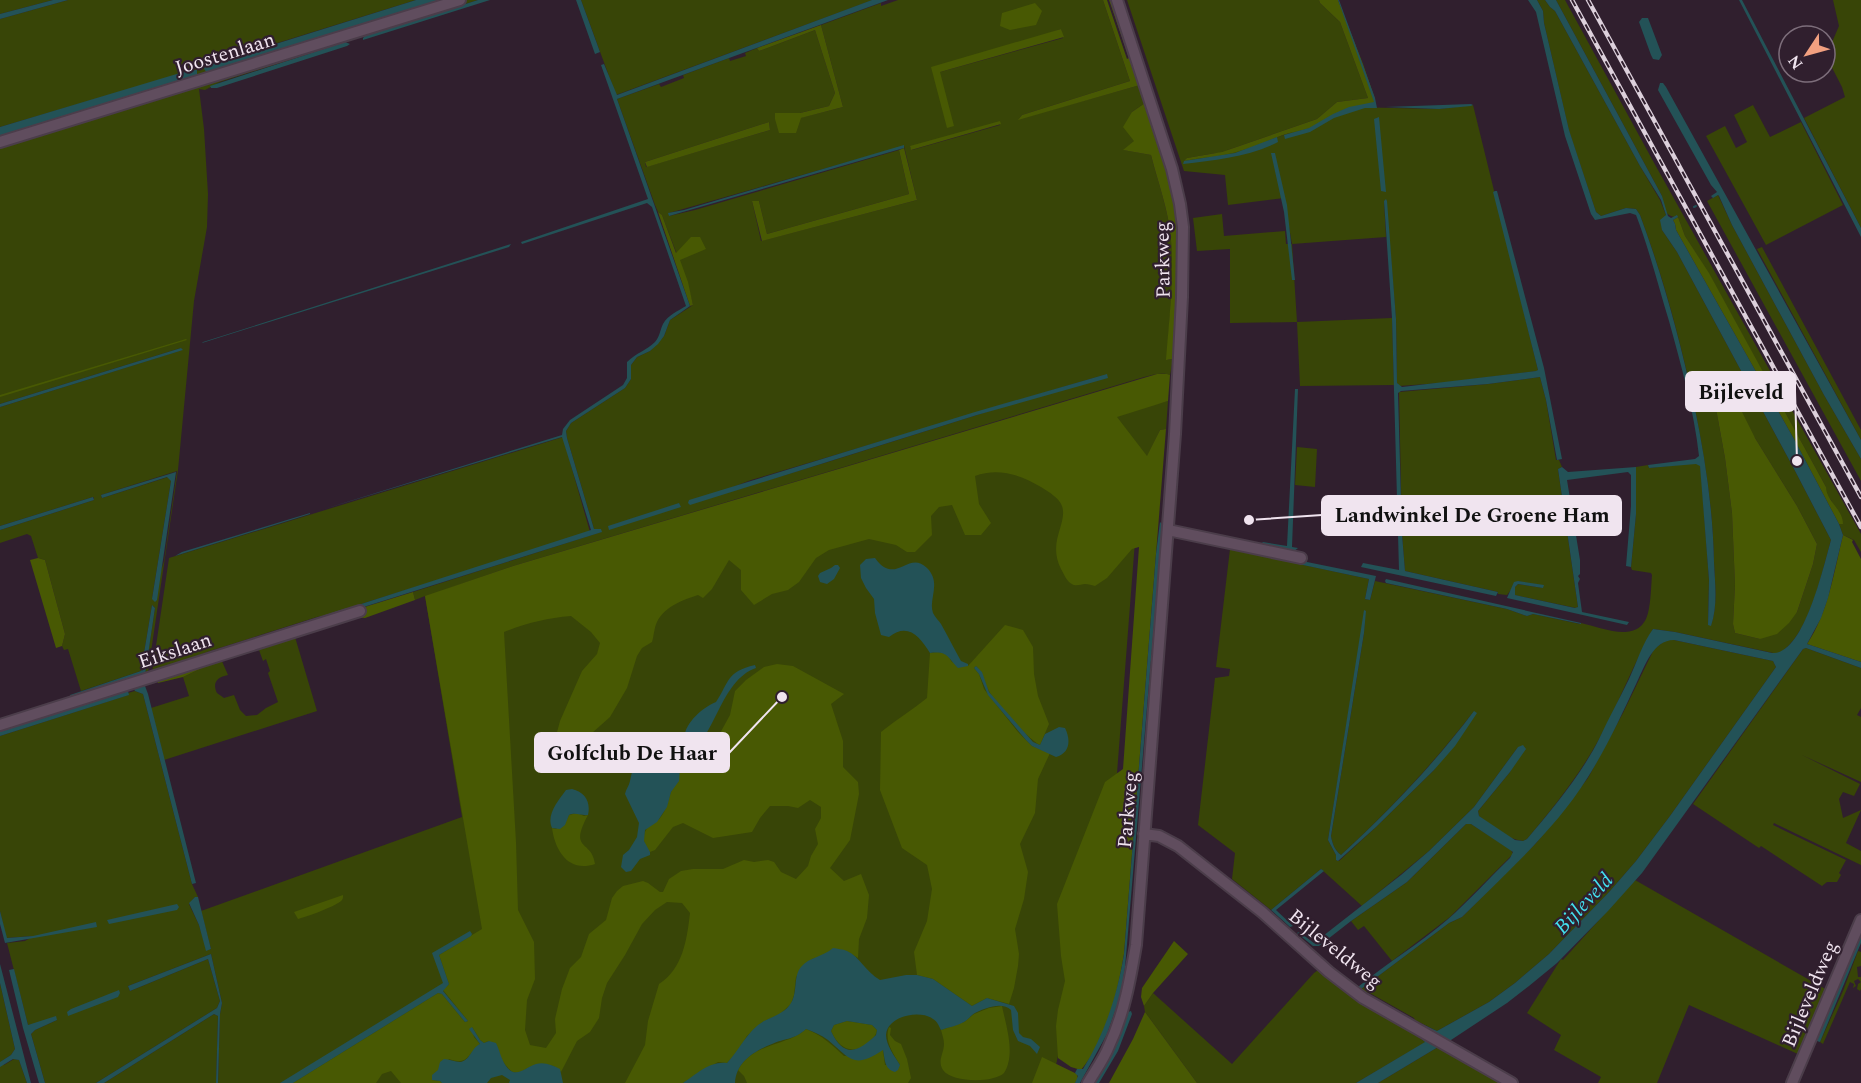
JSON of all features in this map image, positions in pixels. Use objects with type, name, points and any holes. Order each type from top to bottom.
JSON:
[{"type":"street","name":"Joostenlaan","points":[[0,142],[460,0]]},
{"type":"street","name":"Parkweg","points":[[1088,1083],[1109,1047],[1121,1015],[1130,983],[1136,945],[1168,530],[1182,297],[1183,227],[1180,204],[1172,169],[1117,0]]},
{"type":"street","points":[[1168,530],[1301,558]]},
{"type":"street","name":"Eikslaan","points":[[0,725],[360,611]]},
{"type":"street","name":"Bijleveldweg","points":[[1144,834],[1159,836],[1178,846],[1262,912],[1329,972],[1363,998],[1512,1083]]},
{"type":"street","name":"Bijleveldweg","points":[[1792,1083],[1861,920]]},
{"type":"green space","points":[[0,0],[53,0],[0,14]]},
{"type":"green space","points":[[68,0],[416,0],[206,65],[445,0],[478,0],[220,82],[205,90],[199,89],[208,194],[207,227],[194,301],[178,470],[148,672],[145,673],[155,608],[152,605],[141,671],[81,691],[68,649],[64,650],[62,646],[65,634],[45,560],[38,558],[31,536],[27,534],[0,543],[0,530],[94,500],[94,498],[0,526],[0,407],[182,350],[181,348],[0,404],[0,138],[194,70],[0,127],[0,19]],"holes":[[[177,471],[164,561],[152,599],[171,481],[168,477],[102,498],[101,495]]]},
{"type":"green space","points":[[581,0],[873,0],[616,95]]},
{"type":"green space","points":[[898,0],[1103,0],[1130,81],[1022,115],[1019,119],[1140,85],[1145,103],[1132,112],[1135,141],[1124,150],[1151,155],[1168,218],[1172,255],[1167,360],[1173,359],[1170,375],[1144,377],[513,566],[444,590],[1168,401],[1166,429],[1160,430],[1147,457],[1142,451],[1115,799],[1052,1083],[218,1083],[222,1003],[211,954],[128,986],[130,991],[208,959],[220,1001],[217,1008],[96,1083],[45,1083],[31,1034],[57,1020],[28,1025],[7,943],[25,941],[33,936],[6,938],[0,911],[0,736],[128,695],[128,693],[135,691],[143,694],[192,884],[198,897],[195,897],[189,904],[207,950],[211,949],[201,911],[462,817],[425,596],[415,600],[413,592],[601,532],[600,529],[594,529],[566,431],[571,423],[625,388],[631,379],[631,365],[637,357],[650,351],[664,336],[670,320],[693,305],[679,260],[662,215],[655,205],[617,99],[659,84],[661,87],[684,78],[683,75],[729,58],[730,61],[746,56],[745,53],[757,48],[759,51],[815,30],[835,93],[829,106],[800,113],[775,114],[800,118],[843,107],[821,25],[881,3],[881,6]],"holes":[[[1061,29],[1063,38],[940,72]],[[769,122],[770,130],[646,167],[645,162]],[[1000,122],[1000,125],[912,150],[910,147]],[[904,146],[917,200],[761,241],[752,201],[759,201],[767,234],[909,194],[899,150],[669,216],[669,213]],[[1107,374],[831,461],[689,504],[751,480]]]},
{"type":"green space","points":[[1103,0],[1107,0],[1127,59],[1129,58],[1109,0],[1112,0],[1140,85],[1018,120],[1022,115],[1130,81]]},
{"type":"green space","points":[[1127,0],[1319,0],[1340,22],[1368,98],[1337,102],[1317,119],[1225,151],[1295,131],[1349,107],[1439,109],[1473,105],[1538,370],[1441,383],[1399,386],[1386,200],[1384,201],[1386,237],[1292,244],[1284,198],[1228,205],[1225,175],[1184,171]],"holes":[[[1219,153],[1185,161],[1187,158]]]},
{"type":"green space","points":[[1319,0],[1338,0],[1363,64],[1375,99],[1375,107],[1363,106],[1346,109],[1310,128],[1248,148],[1229,154],[1184,161],[1187,158],[1222,152],[1317,119],[1337,102],[1368,98],[1340,22]]},
{"type":"green space","points":[[1537,0],[1545,0],[1555,11],[1660,200],[1666,215],[1662,230],[1677,252],[1831,540],[1813,603],[1798,634],[1789,646],[1778,654],[1653,629],[1590,754],[1565,792],[1527,839],[1517,840],[1505,835],[1479,816],[1478,811],[1510,772],[1518,747],[1474,807],[1429,851],[1362,906],[1321,869],[1271,910],[1232,879],[1235,853],[1198,825],[1215,678],[1229,676],[1230,669],[1216,667],[1230,549],[1369,579],[1365,599],[1370,600],[1375,581],[1507,609],[1527,616],[1533,614],[1629,632],[1644,623],[1648,613],[1652,575],[1632,570],[1631,567],[1636,514],[1636,467],[1648,465],[1649,468],[1696,463],[1700,465],[1701,471],[1709,580],[1708,624],[1711,625],[1715,610],[1715,586],[1708,485],[1695,409],[1671,311],[1649,239],[1636,209],[1626,208],[1601,216],[1596,212],[1569,131],[1543,11]],"holes":[[[1713,392],[1755,438],[1797,506],[1817,544],[1813,564],[1797,612],[1760,639],[1735,633],[1733,624],[1735,585],[1732,513]],[[1365,610],[1364,633],[1331,836],[1334,847],[1341,855],[1394,804],[1443,750],[1474,711],[1434,770],[1339,861],[1336,860],[1336,855],[1328,840]]]},
{"type":"green space","points":[[1556,0],[1565,0],[1861,534],[1861,552],[1854,540],[1843,535],[1839,524],[1843,524],[1826,495],[1826,487],[1709,274],[1685,236],[1678,217],[1670,216],[1666,211],[1662,196]]},
{"type":"green space","points":[[1833,0],[1861,0],[1861,228],[1804,118],[1845,97],[1837,77],[1837,31],[1839,26]]},
{"type":"green space","points":[[1035,3],[1042,11],[1036,25],[1010,30],[1000,26],[1002,13]]},
{"type":"green space","points":[[821,25],[843,107],[801,118],[796,133],[779,133],[775,113],[800,113],[829,106],[835,93],[815,30],[759,51],[757,48]]},
{"type":"green space","points":[[1061,29],[1064,37],[940,72],[954,126],[947,128],[931,67]]},
{"type":"green space","points":[[1134,32],[1177,165],[1175,164]]},
{"type":"green space","points":[[1145,103],[1169,176],[1179,235],[1173,359],[1166,360],[1172,270],[1168,218],[1151,155],[1123,150],[1134,141],[1123,127],[1132,112]]},
{"type":"green space","points":[[1753,105],[1770,137],[1801,122],[1843,205],[1766,245],[1706,136],[1725,126],[1736,148],[1747,142],[1734,115]]},
{"type":"green space","points":[[1000,121],[1001,124],[911,150],[910,146]]},
{"type":"green space","points":[[769,122],[770,130],[647,167],[645,162]]},
{"type":"green space","points":[[904,148],[917,200],[762,241],[752,201],[759,201],[767,234],[909,194],[899,150]]},
{"type":"green space","points":[[1718,195],[1824,395],[1861,459],[1861,481],[1707,201]]},
{"type":"green space","points":[[658,212],[662,215],[676,253],[691,237],[700,237],[706,249],[680,260],[693,305],[690,306]]},
{"type":"green space","points":[[1222,214],[1224,236],[1285,231],[1286,244],[1292,244],[1297,322],[1230,323],[1230,249],[1197,251],[1193,218]]},
{"type":"green space","points":[[1678,217],[1685,236],[1709,273],[1826,487],[1843,524],[1839,524],[1794,439],[1676,230],[1673,220]]},
{"type":"green space","points":[[1762,247],[1861,430],[1861,440],[1757,249]]},
{"type":"green space","points":[[1392,318],[1394,385],[1300,386],[1297,322]]},
{"type":"green space","points":[[187,340],[0,397],[0,395]]},
{"type":"green space","points":[[1157,374],[1170,375],[1168,401],[1117,417],[1147,456],[1160,430],[1166,429],[1124,954],[1110,1015],[1098,1044],[1081,1070],[1071,1067],[1058,1058],[1056,1026],[1065,981],[1057,904],[1105,782],[1123,769],[1139,547],[1132,549],[1107,578],[1095,586],[1074,585],[1066,578],[1057,559],[1057,542],[1063,513],[1061,503],[1041,487],[1025,479],[1001,472],[992,472],[975,476],[979,504],[991,523],[981,535],[965,535],[952,505],[939,507],[931,516],[932,535],[915,552],[907,552],[896,545],[869,539],[829,550],[816,558],[799,582],[788,590],[772,594],[754,605],[741,590],[741,570],[729,560],[712,589],[703,598],[698,595],[681,602],[660,616],[652,642],[642,648],[637,656],[627,688],[610,717],[574,749],[562,748],[556,736],[560,721],[582,671],[597,654],[600,643],[591,632],[571,616],[537,621],[504,632],[518,910],[534,942],[535,979],[527,1000],[525,1030],[530,1045],[546,1048],[556,1033],[555,1019],[570,968],[581,957],[589,934],[606,920],[612,898],[623,886],[643,881],[663,892],[669,879],[681,871],[723,869],[744,860],[774,862],[781,872],[796,879],[808,866],[818,844],[815,829],[821,818],[821,807],[810,800],[798,808],[770,806],[752,832],[713,838],[683,823],[673,827],[655,850],[650,852],[644,842],[647,828],[665,811],[682,760],[695,763],[719,735],[730,715],[735,691],[764,667],[777,664],[793,666],[844,694],[831,704],[843,741],[843,767],[858,782],[859,794],[850,840],[830,868],[844,881],[861,874],[869,895],[867,918],[859,939],[858,958],[846,951],[812,959],[796,977],[791,1004],[780,1014],[763,1022],[747,1036],[727,1063],[718,1062],[683,1083],[625,1083],[645,1045],[648,1021],[659,984],[674,970],[685,943],[690,913],[682,903],[667,902],[655,910],[642,924],[607,983],[599,1018],[590,1032],[577,1041],[561,1072],[551,1065],[543,1064],[530,1067],[520,1073],[513,1072],[489,1041],[484,1043],[480,1040],[472,1027],[474,1037],[480,1044],[464,1060],[449,1059],[432,1080],[442,1083],[401,1083],[391,1071],[382,1074],[376,1083],[293,1083],[438,993],[442,994],[465,1022],[468,1021],[443,990],[449,984],[439,955],[482,929],[425,596],[513,566]]},
{"type":"green space","points":[[1540,377],[1556,460],[1559,460],[1562,467],[1558,469],[1578,607],[1514,595],[1518,584],[1543,588],[1518,581],[1507,595],[1405,571],[1399,392]]},
{"type":"green space","points":[[1726,380],[1755,438],[1797,506],[1817,544],[1813,564],[1797,612],[1777,634],[1760,639],[1735,633],[1733,624],[1735,585],[1732,513],[1713,392],[1714,385]]},
{"type":"green space","points":[[563,437],[590,532],[355,606],[354,610],[317,617],[210,651],[152,673],[169,558]]},
{"type":"green space","points":[[1297,447],[1317,449],[1315,487],[1295,485]]},
{"type":"green space","points":[[1843,535],[1853,540],[1861,559],[1861,662],[1807,644],[1825,606]]},
{"type":"green space","points":[[38,558],[45,560],[65,634],[62,646],[56,648],[30,560]]},
{"type":"green space","points":[[413,592],[415,600],[365,618],[353,617],[259,650],[221,659],[183,677],[158,683],[156,677]]},
{"type":"green space","points":[[1005,625],[1023,630],[1033,647],[1038,696],[1049,724],[1040,745],[1028,736],[992,697],[982,675],[976,666],[974,668],[979,674],[984,689],[1018,732],[1032,746],[1050,753],[1038,779],[1035,813],[1020,844],[1028,872],[1024,899],[1015,929],[1019,954],[1014,988],[1009,1004],[987,998],[972,1006],[933,979],[917,975],[914,952],[927,921],[932,889],[927,865],[902,848],[880,790],[881,732],[927,698],[930,653],[947,654],[952,662],[968,666]]},
{"type":"green space","points":[[295,637],[317,711],[164,760],[151,708],[189,696],[183,677],[221,659],[228,675],[216,681],[217,693],[224,698],[234,695],[240,710],[246,716],[257,715],[278,702],[268,673],[270,671],[266,659],[263,661],[259,650]]},
{"type":"green space","points":[[1666,640],[1773,661],[1776,667],[1670,816],[1610,891],[1549,954],[1515,983],[1489,1002],[1437,1031],[1361,989],[1449,923],[1462,917],[1537,842],[1588,778],[1654,649]]},
{"type":"green space","points":[[1806,648],[1861,668],[1861,708],[1857,715],[1861,717],[1861,782],[1802,755],[1860,784],[1854,796],[1843,792],[1839,799],[1843,818],[1861,810],[1846,843],[1861,851],[1861,865],[1774,823],[1773,825],[1846,860],[1837,882],[1827,882],[1822,886],[1693,804],[1803,649]]},
{"type":"green space","points":[[577,813],[588,815],[580,835],[583,844],[593,856],[595,864],[586,866],[571,863],[556,845],[552,828],[556,829],[566,821],[569,815]]},
{"type":"green space","points":[[1466,824],[1471,824],[1511,850],[1513,854],[1450,917],[1392,961],[1364,926],[1358,930],[1351,921],[1407,882]]},
{"type":"green space","points":[[1635,880],[1827,990],[1800,1055],[1689,1005],[1657,1083],[1598,1083],[1601,1077],[1554,1050],[1561,1035],[1527,1013],[1561,959],[1563,960]]},
{"type":"green space","points":[[343,895],[339,902],[308,916],[298,919],[294,912]]},
{"type":"green space","points":[[1174,941],[1188,954],[1144,1006],[1141,997],[1142,988]]},
{"type":"green space","points":[[1858,951],[1861,952],[1861,966],[1857,967],[1861,982],[1858,979],[1854,981],[1856,986],[1853,988],[1854,984],[1850,982],[1823,1044],[1820,1042]]},
{"type":"green space","points":[[1321,968],[1359,1000],[1426,1042],[1356,1083],[1197,1083],[1145,1012],[1144,1006],[1153,993],[1232,1064]]},
{"type":"green space","points":[[1861,982],[1861,989],[1860,991],[1857,989]]},
{"type":"green space","points":[[0,983],[15,1049],[2,1061],[4,1065],[14,1059],[19,1060],[27,1083],[0,1083]]},
{"type":"green space","points":[[1002,1006],[1010,1049],[1008,1065],[1004,1073],[992,1079],[973,1080],[955,1077],[943,1070],[941,1060],[944,1044],[941,1030],[964,1022],[974,1014],[989,1008]]},
{"type":"green space","points":[[1145,1012],[1197,1083],[1109,1083]]},
{"type":"green space","points":[[214,1014],[218,1016],[216,1083],[104,1083]]},
{"type":"green space","points":[[847,1021],[872,1025],[877,1030],[876,1034],[857,1049],[842,1046],[831,1031],[834,1025]]},
{"type":"green space","points":[[889,1027],[891,1028],[890,1035],[901,1044],[907,1059],[911,1078],[908,1083],[747,1083],[738,1070],[752,1054],[798,1035],[806,1029],[822,1037],[844,1056],[883,1050],[885,1065],[900,1065],[888,1042]]},
{"type":"green space","points":[[1438,1047],[1500,1083],[1378,1083]]},
{"type":"green space","points":[[1042,1057],[1077,1074],[1078,1079],[1075,1083],[1032,1083]]},
{"type":"shaded area","points":[[53,0],[68,0],[0,19],[0,14]]},
{"type":"shaded area","points":[[416,0],[445,0],[208,74],[204,69],[205,66]]},
{"type":"shaded area","points":[[478,0],[490,0],[363,40],[365,36]]},
{"type":"shaded area","points":[[576,0],[581,0],[600,52],[595,54]]},
{"type":"shaded area","points":[[872,0],[888,0],[617,99],[690,306],[670,320],[658,344],[637,357],[631,365],[631,379],[625,388],[571,423],[566,431],[594,529],[601,529],[602,532],[354,610],[355,606],[591,530],[562,437],[321,510],[562,435],[563,429],[570,420],[623,385],[627,378],[627,362],[655,342],[665,321],[686,306],[652,207],[647,203],[522,244],[521,242],[648,199],[601,65],[604,64],[617,95]]},
{"type":"shaded area","points":[[1338,0],[1377,108],[1365,108],[1334,118],[1310,132],[1285,139],[1284,135],[1309,128],[1349,107],[1374,102]]},
{"type":"shaded area","points":[[1528,0],[1537,0],[1543,11],[1569,130],[1596,212],[1601,216],[1626,208],[1636,209],[1664,285],[1694,404],[1708,483],[1715,586],[1715,610],[1711,626],[1708,625],[1709,580],[1700,466],[1696,464],[1649,468],[1648,465],[1695,459],[1699,456],[1690,405],[1669,321],[1636,215],[1630,213],[1595,220],[1591,214],[1565,136],[1536,12]]},
{"type":"shaded area","points":[[1545,0],[1556,0],[1662,196],[1668,216],[1671,218],[1677,215],[1678,217],[1673,220],[1676,230],[1794,439],[1839,524],[1843,535],[1828,598],[1821,618],[1807,644],[1861,662],[1861,668],[1806,648],[1803,649],[1642,873],[1608,911],[1557,963],[1529,986],[1448,1042],[1422,1024],[1437,1031],[1489,1002],[1549,954],[1610,891],[1670,816],[1776,667],[1773,661],[1674,640],[1660,644],[1647,662],[1602,754],[1561,815],[1462,917],[1449,923],[1361,989],[1358,987],[1455,913],[1510,858],[1513,852],[1471,824],[1466,824],[1407,882],[1319,946],[1313,946],[1297,933],[1299,932],[1314,943],[1401,875],[1474,807],[1518,747],[1523,745],[1526,749],[1478,811],[1479,816],[1515,840],[1527,839],[1585,764],[1653,629],[1772,653],[1783,650],[1794,640],[1811,607],[1831,540],[1677,252],[1662,230],[1660,220],[1666,215],[1661,200],[1555,11]]},
{"type":"shaded area","points":[[1739,0],[1742,0],[1777,67],[1777,74]]},
{"type":"shaded area","points":[[1642,18],[1648,18],[1662,55],[1659,60],[1653,59],[1651,55],[1639,22]]},
{"type":"shaded area","points":[[345,42],[350,44],[217,88],[210,86]]},
{"type":"shaded area","points":[[190,70],[197,70],[197,76],[0,138],[0,127]]},
{"type":"shaded area","points":[[1660,83],[1666,87],[1861,440],[1861,459],[1732,225],[1719,196],[1713,198],[1711,196],[1717,192],[1658,90]]},
{"type":"shaded area","points":[[1782,84],[1786,84],[1861,228],[1861,237]]},
{"type":"shaded area","points":[[1473,105],[1439,109],[1385,107]]},
{"type":"shaded area","points":[[1379,117],[1386,192],[1381,191],[1374,119]]},
{"type":"shaded area","points":[[1277,137],[1278,142],[1255,151],[1232,157],[1183,164],[1184,161],[1235,153]]},
{"type":"shaded area","points":[[904,145],[904,148],[669,216],[668,213],[684,210]]},
{"type":"shaded area","points":[[1271,153],[1275,153],[1287,205],[1295,280],[1292,280],[1284,212]]},
{"type":"shaded area","points":[[1497,191],[1544,368],[1562,459],[1557,460],[1540,377],[1398,393],[1405,571],[1498,592],[1496,596],[1361,567],[1363,563],[1399,570],[1392,318],[1384,201],[1386,199],[1387,201],[1396,319],[1397,383],[1402,387],[1538,370],[1493,192]]},
{"type":"shaded area","points":[[511,244],[509,247],[202,343],[203,342]]},
{"type":"shaded area","points":[[181,348],[183,350],[0,407],[0,404]]},
{"type":"shaded area","points":[[1107,374],[1108,378],[977,415],[690,505],[688,503],[689,500]]},
{"type":"shaded area","points":[[1295,389],[1298,389],[1292,547],[1298,548],[1293,552],[1261,544],[1263,542],[1287,546]]},
{"type":"shaded area","points":[[1562,467],[1568,472],[1636,467],[1636,514],[1631,567],[1626,566],[1631,475],[1628,472],[1567,480],[1580,560],[1578,583],[1582,612],[1629,622],[1627,625],[1507,598],[1514,582],[1518,581],[1544,585],[1543,588],[1518,584],[1515,587],[1515,595],[1578,607],[1558,469]]},
{"type":"shaded area","points":[[176,472],[155,602],[152,599],[171,481],[167,477],[102,498],[101,495]]},
{"type":"shaded area","points":[[93,497],[94,500],[0,530],[0,526]]},
{"type":"shaded area","points":[[679,503],[681,507],[609,530],[608,526]]},
{"type":"shaded area","points":[[310,514],[175,556],[182,552]]},
{"type":"shaded area","points":[[1160,522],[1162,530],[1125,968],[1120,997],[1107,1034],[1080,1083],[1075,1083],[1078,1076],[1075,1073],[1077,1069],[1083,1069],[1104,1028],[1118,985],[1124,954]]},
{"type":"shaded area","points":[[1262,553],[1376,576],[1370,600],[1365,599],[1369,579],[1261,556]]},
{"type":"shaded area","points":[[875,558],[882,566],[889,569],[896,569],[914,562],[927,568],[934,579],[933,613],[961,661],[968,666],[958,668],[944,654],[930,653],[918,637],[908,631],[902,631],[889,637],[881,635],[874,599],[861,578],[860,565],[866,559]]},
{"type":"shaded area","points":[[835,565],[840,568],[834,579],[827,584],[820,582],[818,576],[820,573]]},
{"type":"shaded area","points":[[1386,579],[1581,624],[1533,614],[1527,616],[1507,609],[1386,583]]},
{"type":"shaded area","points":[[152,605],[155,608],[145,675],[71,699],[70,695],[141,671]]},
{"type":"shaded area","points":[[347,608],[347,610],[161,670],[161,668]]},
{"type":"shaded area","points":[[1364,610],[1366,611],[1364,633],[1331,836],[1334,847],[1341,855],[1394,804],[1443,750],[1474,711],[1477,713],[1455,746],[1434,770],[1338,861],[1328,840]]},
{"type":"shaded area","points":[[755,665],[756,668],[734,685],[705,735],[698,744],[690,749],[685,741],[685,734],[690,723],[700,712],[716,702],[734,674]]},
{"type":"shaded area","points":[[976,666],[982,672],[989,692],[1033,742],[1040,745],[1045,734],[1059,727],[1065,728],[1068,737],[1067,749],[1056,757],[1032,746],[988,695],[974,668]]},
{"type":"shaded area","points":[[141,684],[145,686],[148,694],[196,883],[192,884],[143,694],[134,689],[135,686]]},
{"type":"shaded area","points":[[128,691],[129,695],[0,736],[0,731]]},
{"type":"shaded area","points":[[673,739],[681,753],[679,781],[671,792],[667,807],[657,822],[645,830],[644,841],[650,855],[640,859],[631,871],[626,872],[621,867],[623,855],[637,837],[639,823],[625,794],[634,764],[640,752],[651,746],[669,744]]},
{"type":"shaded area","points":[[572,789],[580,792],[586,798],[589,806],[588,815],[569,815],[565,825],[560,829],[552,828],[551,818],[554,808],[566,790]]},
{"type":"shaded area","points":[[1321,869],[1324,871],[1276,910],[1293,926],[1290,927],[1271,910]]},
{"type":"shaded area","points":[[198,897],[211,949],[206,951],[199,925],[189,903]]},
{"type":"shaded area","points":[[177,904],[179,907],[177,910],[109,924],[107,920]]},
{"type":"shaded area","points":[[0,911],[7,938],[33,936],[96,922],[97,927],[5,943],[0,924]]},
{"type":"shaded area","points":[[470,931],[471,936],[439,955],[449,984],[443,991],[468,1021],[465,1022],[442,994],[438,993],[293,1083],[280,1083],[443,983],[432,953]]},
{"type":"shaded area","points":[[1861,932],[1861,943],[1820,1042],[1814,1040]]},
{"type":"shaded area","points":[[833,948],[847,951],[880,980],[917,975],[933,979],[972,1006],[987,998],[1014,1006],[1018,1013],[1019,1033],[1040,1047],[1037,1054],[1030,1046],[1018,1041],[1013,1030],[1011,1010],[998,1006],[988,1007],[961,1023],[941,1030],[936,1021],[927,1016],[913,1015],[898,1019],[888,1028],[886,1035],[889,1047],[900,1065],[895,1072],[887,1066],[883,1050],[865,1059],[852,1059],[825,1038],[806,1029],[797,1035],[759,1050],[747,1058],[739,1069],[735,1083],[683,1083],[709,1066],[727,1063],[758,1025],[789,1006],[801,967]],"holes":[[[847,1021],[872,1025],[877,1030],[876,1035],[857,1049],[852,1050],[841,1046],[831,1031],[834,1025]]]},
{"type":"shaded area","points":[[211,954],[222,1003],[218,1083],[216,1083],[218,1016],[214,1014],[104,1083],[96,1083],[217,1008],[220,1001],[208,959],[130,991],[128,986]]},
{"type":"shaded area","points":[[0,964],[31,1083],[27,1083],[19,1060],[13,1059],[0,1067],[0,1062],[11,1055],[15,1049],[0,983]]},
{"type":"shaded area","points":[[14,969],[28,1025],[56,1016],[57,1020],[31,1034],[45,1083],[39,1083],[23,1028],[9,970]]},
{"type":"shaded area","points":[[119,990],[118,997],[68,1016],[67,1012],[71,1009]]},
{"type":"shaded area","points":[[1131,1011],[1132,1014],[1118,1051],[1099,1083],[1094,1083],[1116,1045],[1128,1012]]},
{"type":"shaded area","points":[[472,1027],[484,1043],[489,1041],[496,1043],[503,1061],[513,1072],[536,1064],[548,1064],[560,1069],[563,1083],[509,1083],[510,1080],[502,1075],[491,1078],[487,1083],[442,1083],[432,1080],[432,1075],[444,1059],[463,1061],[480,1044],[469,1029]]},
{"type":"shaded area","points":[[1414,1032],[1438,1047],[1378,1083],[1356,1083],[1425,1042]]},
{"type":"railway","points":[[1572,0],[1861,527]]},
{"type":"railway","points":[[1588,0],[1861,497]]},
{"type":"place","name":"Bijleveld","points":[[1797,461]]},
{"type":"place","name":"Landwinkel De Groene Ham","points":[[1249,520]]},
{"type":"place","name":"Golfclub De Haar","points":[[782,697]]}]
